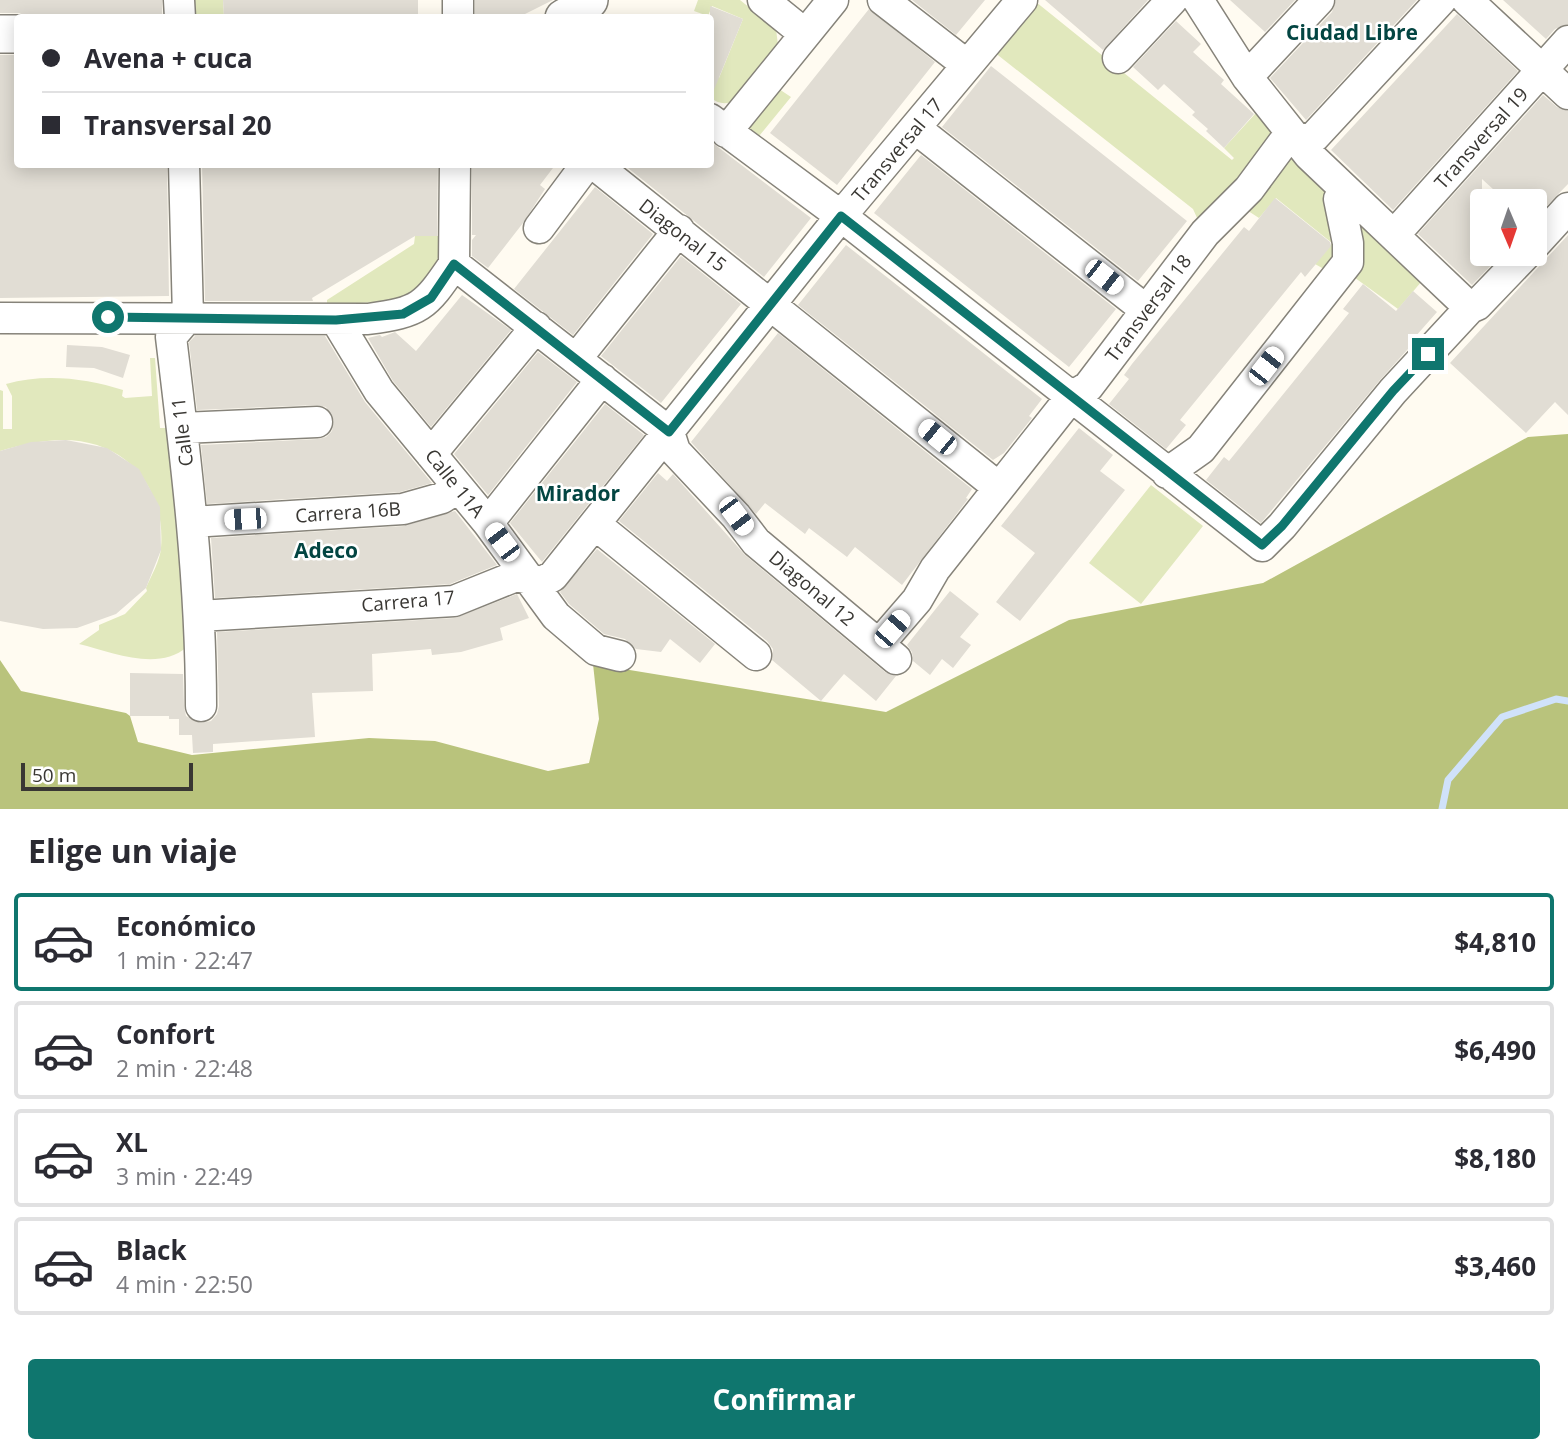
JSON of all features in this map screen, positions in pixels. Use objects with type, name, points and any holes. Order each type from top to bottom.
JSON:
[{"type":"street","points":[[833,0],[806,34],[718,125],[841,216],[1167,474],[1262,545],[1282,526],[1393,391],[1514,266]]},
{"type":"street","points":[[883,0],[967,65]]},
{"type":"street","name":"Transversal 17","points":[[669,432],[841,216],[1022,0]]},
{"type":"street","points":[[1118,58],[1172,0]]},
{"type":"street","points":[[1198,0],[1247,77],[1297,140],[1344,191],[1470,309]]},
{"type":"street","points":[[1247,77],[1319,0]]},
{"type":"street","name":"Transversal 18","points":[[887,652],[935,569],[1070,397],[1088,387],[1205,233],[1249,190],[1283,143],[1314,137],[1441,0]]},
{"type":"street","points":[[1467,0],[1568,94]]},
{"type":"street","points":[[772,3],[806,34]]},
{"type":"street","name":"Transversal 19","points":[[1394,235],[1568,41]]},
{"type":"street","points":[[915,128],[1146,310]]},
{"type":"street","points":[[184,168],[188,317]]},
{"type":"street","points":[[0,318],[188,317],[336,320],[403,314],[431,298],[454,264],[455,168]]},
{"type":"street","points":[[539,228],[583,168]]},
{"type":"street","name":"Diagonal 15","points":[[599,168],[998,487]]},
{"type":"street","points":[[1167,474],[1201,449],[1348,262],[1348,243],[1339,198],[1344,191]]},
{"type":"street","points":[[1547,231],[1568,208]]},
{"type":"street","points":[[576,359],[679,230]]},
{"type":"street","name":"Diagonal 12","points":[[454,264],[669,432],[675,452],[736,516],[756,542],[887,652]]},
{"type":"street","name":"Calle 11","points":[[188,317],[171,337],[200,617],[201,706]]},
{"type":"street","name":"Calle 11A","points":[[336,320],[379,391],[488,523],[556,616],[596,650],[620,656]]},
{"type":"street","points":[[431,454],[536,327]]},
{"type":"street","points":[[488,523],[602,379]]},
{"type":"street","points":[[182,428],[317,422]]},
{"type":"street","name":"Carrera 17","points":[[200,617],[454,601],[516,576],[542,582],[553,576],[669,432]]},
{"type":"street","name":"Carrera 16B","points":[[192,522],[403,509],[442,498],[458,488]]},
{"type":"street","points":[[596,525],[756,655]]},
{"type":"green space","points":[[193,0],[223,0],[224,14],[194,14]]},
{"type":"green space","points":[[698,0],[740,0],[776,29],[778,45],[732,102],[714,100],[714,76],[719,78],[743,19],[712,6],[709,14],[694,11]]},
{"type":"green space","points":[[1036,2],[1232,160],[1234,158],[1224,148],[1255,114],[1259,113],[1273,129],[1272,146],[1198,220],[1193,209],[994,52]]},
{"type":"green space","points":[[776,87],[791,97],[755,141],[743,127]]},
{"type":"green space","points":[[1288,150],[1321,185],[1337,219],[1338,239],[1331,273],[1315,264],[1332,243],[1276,198],[1259,218],[1242,207]]},
{"type":"green space","points":[[1350,215],[1422,281],[1398,309],[1351,275]]},
{"type":"green space","points":[[415,236],[443,236],[429,276],[417,288],[403,296],[387,300],[327,304],[327,300],[414,244]]},
{"type":"green space","points":[[163,349],[187,647],[162,658],[134,658],[79,644],[99,630],[99,625],[125,614],[147,591],[161,548],[157,505],[149,487],[138,471],[123,458],[106,448],[86,442],[47,441],[0,451],[0,390],[3,391],[3,429],[12,429],[12,396],[6,384],[65,378],[123,390],[122,396],[125,398],[152,396],[150,358],[155,358],[160,428],[167,428]]},
{"type":"green space","points":[[1568,434],[1568,809],[0,809],[0,660],[21,691],[126,713],[130,716],[138,742],[192,755],[369,738],[435,741],[548,771],[589,763],[599,719],[593,664],[886,712],[1069,620],[1263,583],[1528,437]]},
{"type":"green space","points":[[1151,485],[1203,526],[1141,604],[1089,563]]},
{"type":"building","points":[[0,0],[162,0],[162,14],[0,13]]},
{"type":"building","points":[[223,0],[418,0],[418,14],[224,14]]},
{"type":"building","points":[[475,0],[553,0],[525,14],[475,14]]},
{"type":"building","points":[[912,0],[985,0],[956,35]]},
{"type":"building","points":[[1045,0],[1148,0],[1103,50]]},
{"type":"building","points":[[1230,0],[1295,0],[1265,32]]},
{"type":"building","points":[[1336,0],[1417,0],[1306,120],[1270,78],[1332,12]]},
{"type":"building","points":[[1503,0],[1568,0],[1568,24],[1555,29],[1546,39]]},
{"type":"building","points":[[710,6],[743,19],[714,90],[714,14],[710,14]]},
{"type":"building","points":[[869,9],[935,62],[837,185],[770,133]]},
{"type":"building","points":[[1457,14],[1518,71],[1393,210],[1331,150]]},
{"type":"building","points":[[1176,21],[1201,44],[1193,52],[1224,80],[1221,84],[1254,114],[1224,148],[1192,115],[1195,112],[1164,84],[1158,90],[1133,67]]},
{"type":"building","points":[[0,55],[14,55],[14,168],[167,168],[169,296],[0,298]]},
{"type":"building","points":[[991,66],[1187,221],[1138,281],[942,127]]},
{"type":"building","points":[[1543,95],[1557,107],[1568,111],[1568,184],[1547,206],[1547,189],[1493,189],[1482,179],[1482,189],[1470,189],[1470,266],[1490,266],[1472,285],[1418,234]]},
{"type":"building","points":[[714,144],[811,218],[764,277],[628,168],[714,168]]},
{"type":"building","points":[[921,155],[1116,309],[1069,367],[874,213]]},
{"type":"building","points":[[202,168],[438,168],[437,236],[415,236],[312,298],[313,301],[205,301]]},
{"type":"building","points":[[472,168],[553,168],[540,185],[545,189],[523,223],[488,268],[472,256],[472,240],[476,235],[472,235]]},
{"type":"building","points":[[595,187],[653,234],[573,335],[514,289]]},
{"type":"building","points":[[1275,198],[1330,242],[1331,246],[1305,277],[1301,272],[1180,420],[1186,425],[1166,449],[1109,404],[1129,379],[1124,375],[1132,364],[1244,227],[1249,231]]},
{"type":"building","points":[[1568,235],[1568,415],[1555,402],[1526,433],[1450,363],[1539,266],[1547,266],[1547,258]]},
{"type":"building","points":[[846,245],[1042,399],[1029,416],[1032,418],[1004,453],[993,460],[798,305]]},
{"type":"building","points":[[681,256],[741,304],[661,403],[601,356]]},
{"type":"building","points":[[1363,284],[1396,311],[1413,291],[1437,312],[1261,523],[1206,480],[1224,457],[1229,461],[1349,313],[1343,309]]},
{"type":"building","points":[[462,295],[511,330],[431,427],[393,381],[368,338],[395,332],[416,351]]},
{"type":"building","points":[[778,333],[972,489],[966,498],[968,499],[902,585],[855,547],[847,557],[809,528],[805,534],[765,503],[756,514],[691,442]]},
{"type":"building","points":[[195,336],[325,336],[365,402],[432,483],[400,492],[207,504],[201,445],[318,439],[326,437],[332,431],[334,421],[326,407],[316,405],[197,410],[189,342]]},
{"type":"building","points":[[67,345],[102,347],[130,355],[123,378],[94,368],[66,367]]},
{"type":"building","points":[[538,352],[577,382],[488,495],[454,454]]},
{"type":"building","points":[[605,404],[644,435],[542,562],[510,523]]},
{"type":"building","points":[[1079,428],[1113,455],[1100,471],[1125,490],[1020,621],[996,602],[1035,553],[1001,526]]},
{"type":"building","points":[[66,440],[107,448],[139,469],[160,507],[161,550],[146,588],[116,614],[77,628],[43,629],[0,621],[0,451],[31,442]]},
{"type":"building","points":[[658,473],[667,481],[673,474],[745,555],[885,672],[896,676],[876,701],[844,674],[821,701],[772,660],[773,649],[767,641],[619,521]]},
{"type":"building","points":[[455,511],[497,565],[450,584],[215,598],[211,538],[404,526]]},
{"type":"building","points":[[597,549],[715,644],[700,663],[670,639],[661,652],[636,649],[625,639],[604,634],[569,604],[560,592]]},
{"type":"building","points":[[950,591],[979,614],[960,637],[971,645],[953,668],[942,659],[930,675],[913,661],[912,652],[907,645]]},
{"type":"building","points":[[517,594],[529,618],[500,628],[503,640],[461,652],[432,655],[431,649],[372,654],[373,691],[312,693],[315,737],[213,744],[213,752],[193,753],[192,735],[179,735],[179,719],[169,719],[169,716],[130,716],[130,673],[183,674],[186,716],[201,723],[211,721],[219,706],[217,632],[455,618]]},
{"type":"waterway","points":[[1442,809],[1448,780],[1502,717],[1556,699],[1568,701]]},
{"type":"district","name":"Ciudad Libre","points":[[1352,32]]},
{"type":"district","name":"Mirador","points":[[578,493]]},
{"type":"district","name":"Adeco","points":[[326,550]]},
{"type":"route","points":[[108,317],[336,320],[403,314],[431,298],[454,264],[669,432],[841,216],[1167,474],[1262,545],[1282,526],[1393,391],[1428,354]]}]
